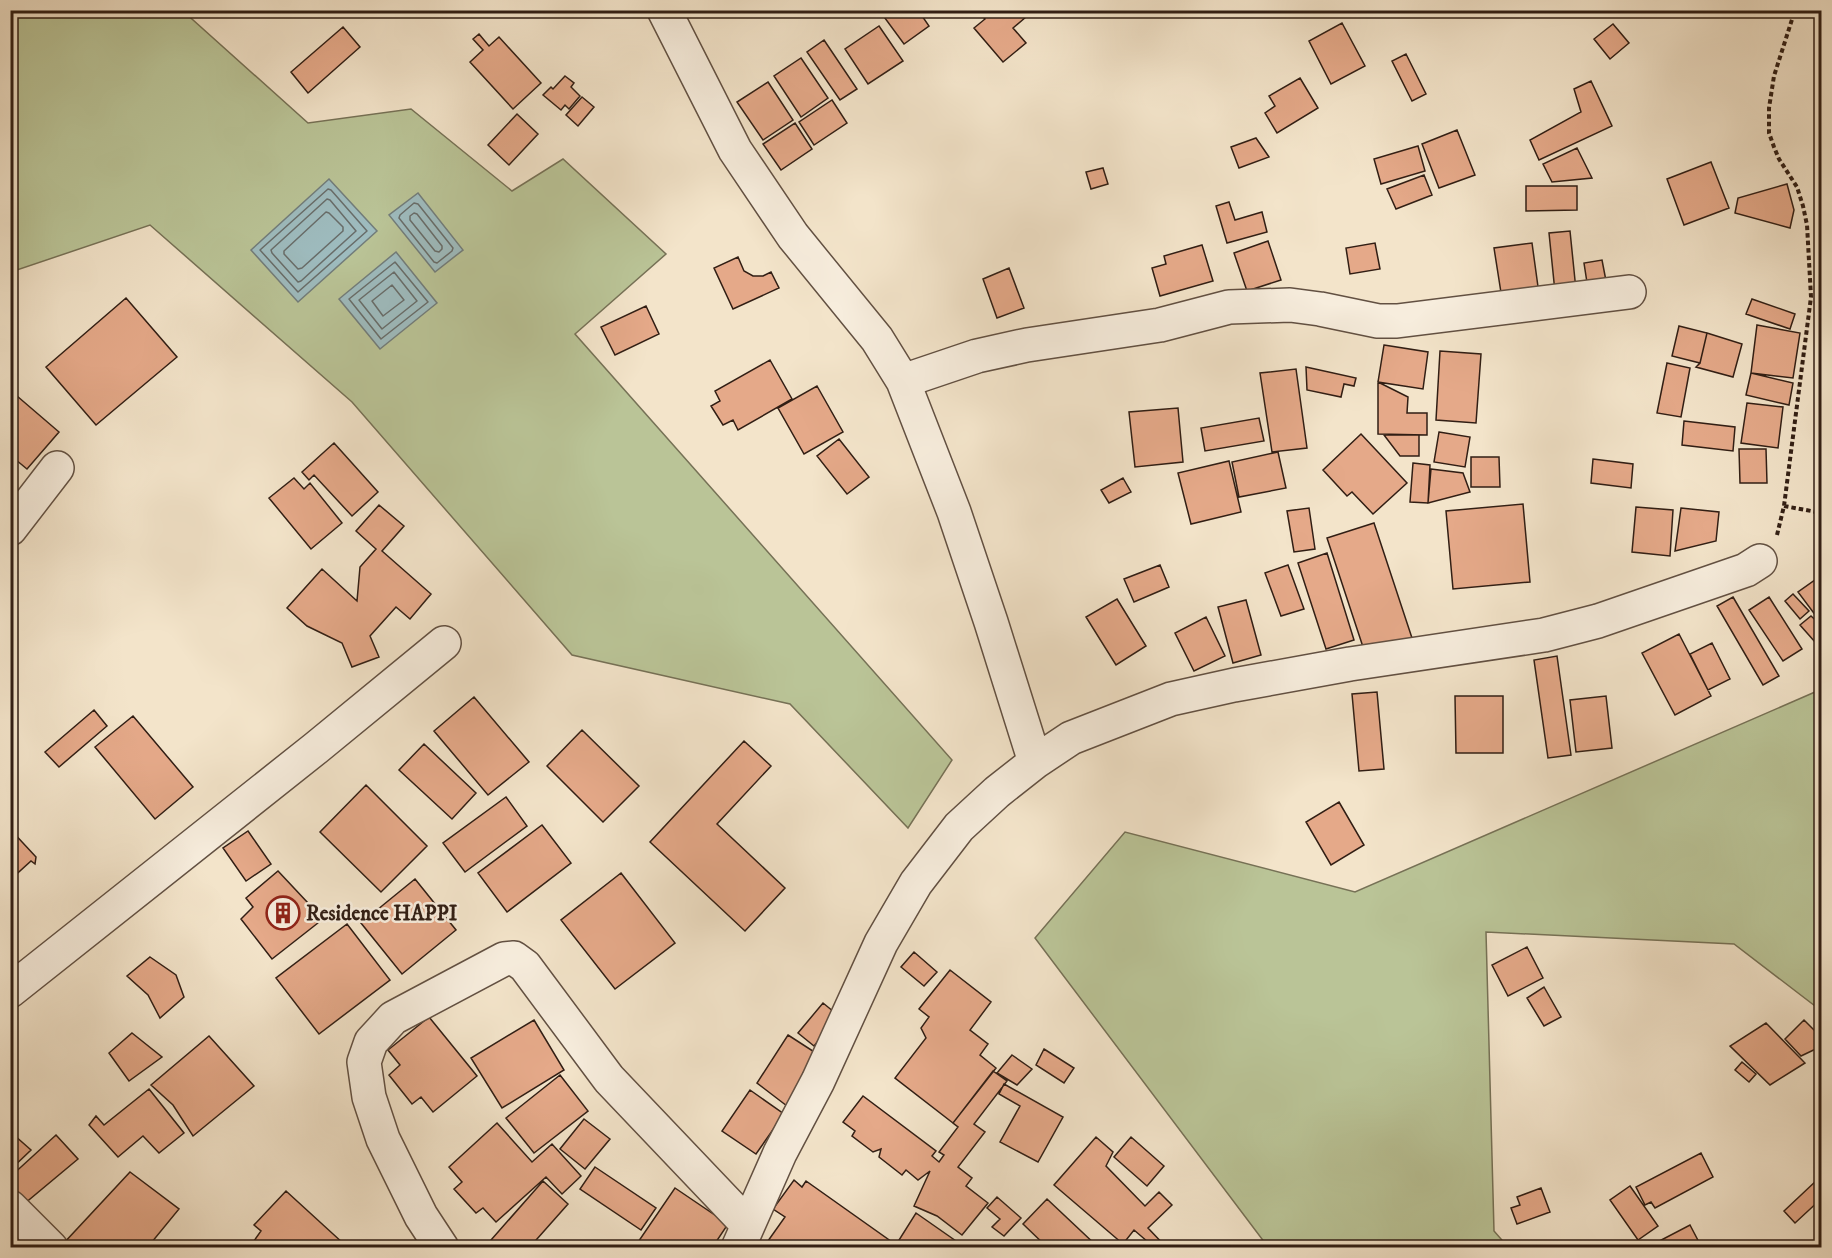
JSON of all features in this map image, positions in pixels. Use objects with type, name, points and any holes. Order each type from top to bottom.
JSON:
[{"type":"street","points":[[664,10],[735,150],[792,236],[877,339],[903,381],[954,512],[1035,762]]},
{"type":"street","points":[[903,381],[977,356],[1027,345],[1160,325],[1229,307],[1290,305],[1378,321],[1397,321],[1629,292]]},
{"type":"street","points":[[10,528],[57,468]]},
{"type":"street","points":[[442,1248],[421,1216],[383,1139],[369,1097],[364,1062],[371,1042],[393,1018],[504,958],[514,958],[525,966],[609,1079],[743,1236],[780,1153],[818,1081],[881,943],[915,882],[959,826],[1035,762],[1071,738],[1171,699],[1233,685],[1544,634],[1598,621],[1746,570],[1760,561]]},
{"type":"street","points":[[10,991],[316,748],[444,643]]},
{"type":"street","points":[[10,1207],[51,1248]]},
{"type":"path","points":[[1760,561],[1777,536],[1784,506],[1811,297],[1807,225],[1803,206],[1797,187],[1779,159],[1769,133],[1769,108],[1774,76],[1795,10]]},
{"type":"path","points":[[1784,506],[1821,513]]},
{"type":"green space","points":[[10,11],[183,11],[308,123],[411,109],[512,191],[563,159],[666,254],[575,334],[952,760],[908,828],[790,704],[572,655],[352,402],[150,225],[11,272]]},
{"type":"green space","points":[[1815,692],[1822,702],[1821,1014],[1815,1006],[1734,944],[1486,932],[1494,1231],[1508,1247],[1268,1247],[1035,938],[1125,832],[1355,892]]},
{"type":"water","points":[[329,179],[377,231],[298,302],[251,250]]},
{"type":"water","points":[[418,193],[463,250],[435,272],[389,215]]},
{"type":"water","points":[[396,252],[437,303],[380,349],[339,299]]},
{"type":"building","points":[[879,10],[918,10],[929,26],[904,44]]},
{"type":"building","points":[[983,10],[1020,10],[1026,17],[1013,28],[1026,43],[1003,62],[974,28],[985,19],[980,13]]},
{"type":"building","points":[[1342,23],[1365,66],[1331,84],[1309,41]]},
{"type":"building","points":[[1613,24],[1629,43],[1610,59],[1594,39]]},
{"type":"building","points":[[879,26],[903,61],[868,84],[845,49]]},
{"type":"building","points":[[343,27],[360,47],[308,93],[291,72]]},
{"type":"building","points":[[479,34],[489,46],[499,37],[541,83],[513,109],[470,62],[483,50],[473,39]]},
{"type":"building","points":[[824,40],[857,89],[840,100],[807,52]]},
{"type":"building","points":[[1406,54],[1426,94],[1412,101],[1392,61]]},
{"type":"building","points":[[801,58],[828,98],[801,117],[774,76]]},
{"type":"building","points":[[565,76],[574,83],[571,87],[580,96],[569,109],[565,105],[561,110],[543,95],[551,87],[553,89]]},
{"type":"building","points":[[1300,78],[1318,108],[1277,133],[1265,113],[1275,106],[1269,96]]},
{"type":"building","points":[[1591,81],[1612,126],[1539,160],[1530,140],[1581,112],[1574,89]]},
{"type":"building","points":[[768,82],[793,120],[763,140],[737,102]]},
{"type":"building","points":[[582,97],[594,107],[578,126],[566,115]]},
{"type":"building","points":[[832,100],[847,123],[814,145],[799,122]]},
{"type":"building","points":[[517,114],[538,134],[509,165],[488,145]]},
{"type":"building","points":[[795,123],[812,149],[781,170],[763,144]]},
{"type":"building","points":[[1457,130],[1475,175],[1439,188],[1422,144]]},
{"type":"building","points":[[1256,138],[1269,157],[1239,168],[1231,147]]},
{"type":"building","points":[[1418,146],[1425,171],[1381,184],[1374,159]]},
{"type":"building","points":[[1577,148],[1592,178],[1552,182],[1543,164]]},
{"type":"building","points":[[1711,162],[1729,208],[1684,225],[1667,179]]},
{"type":"building","points":[[1103,168],[1108,184],[1091,189],[1086,172]]},
{"type":"building","points":[[1424,175],[1432,195],[1396,209],[1387,189]]},
{"type":"building","points":[[1787,184],[1794,210],[1790,228],[1735,213],[1738,198]]},
{"type":"building","points":[[1526,186],[1577,186],[1577,210],[1526,211]]},
{"type":"building","points":[[1229,202],[1235,220],[1262,212],[1267,232],[1227,243],[1216,206]]},
{"type":"building","points":[[1570,231],[1576,290],[1555,292],[1549,233]]},
{"type":"building","points":[[1268,241],[1281,280],[1247,291],[1234,253]]},
{"type":"building","points":[[1375,243],[1380,269],[1350,274],[1346,248]]},
{"type":"building","points":[[1532,243],[1539,294],[1502,299],[1494,248]]},
{"type":"building","points":[[1202,245],[1213,281],[1160,296],[1152,268],[1166,264],[1164,256]]},
{"type":"building","points":[[738,257],[744,271],[753,276],[763,276],[771,272],[779,288],[733,309],[714,268]]},
{"type":"building","points":[[1602,260],[1607,286],[1588,289],[1584,263]]},
{"type":"building","points":[[1009,268],[1024,308],[997,318],[983,279]]},
{"type":"building","points":[[126,298],[177,357],[96,425],[46,367]]},
{"type":"building","points":[[1752,299],[1795,314],[1790,329],[1746,314]]},
{"type":"building","points":[[646,306],[659,334],[615,355],[601,327]]},
{"type":"building","points":[[1757,325],[1800,333],[1793,378],[1751,373]]},
{"type":"building","points":[[1679,326],[1707,333],[1700,363],[1672,356]]},
{"type":"building","points":[[1707,333],[1742,344],[1733,377],[1696,367],[1700,363]]},
{"type":"building","points":[[1384,345],[1428,352],[1423,389],[1378,382]]},
{"type":"building","points":[[1440,351],[1481,354],[1476,423],[1436,420]]},
{"type":"building","points":[[770,360],[792,399],[738,430],[733,420],[723,425],[711,406],[720,401],[715,391]]},
{"type":"building","points":[[1667,363],[1690,368],[1681,417],[1657,413]]},
{"type":"building","points":[[1306,367],[1356,378],[1354,386],[1344,384],[1341,397],[1307,390]]},
{"type":"building","points":[[1296,369],[1307,448],[1272,452],[1260,373]]},
{"type":"building","points":[[1751,373],[1793,383],[1789,405],[1746,395]]},
{"type":"building","points":[[1378,382],[1408,397],[1407,413],[1427,413],[1427,435],[1378,434]]},
{"type":"building","points":[[817,386],[843,432],[804,454],[778,408]]},
{"type":"building","points":[[10,390],[59,432],[27,469],[10,455]]},
{"type":"building","points":[[1747,403],[1783,407],[1778,448],[1741,443]]},
{"type":"building","points":[[1178,408],[1183,462],[1135,467],[1129,412]]},
{"type":"building","points":[[1259,418],[1264,441],[1205,451],[1201,428]]},
{"type":"building","points":[[1684,421],[1735,427],[1733,451],[1682,445]]},
{"type":"building","points":[[1439,432],[1470,437],[1465,467],[1434,462]]},
{"type":"building","points":[[1361,434],[1407,483],[1373,514],[1352,492],[1347,496],[1323,470]]},
{"type":"building","points":[[1384,435],[1419,435],[1419,456],[1400,456]]},
{"type":"building","points":[[839,439],[869,477],[847,494],[817,456]]},
{"type":"building","points":[[334,443],[378,492],[352,516],[314,475],[309,480],[302,472]]},
{"type":"building","points":[[1739,449],[1766,449],[1767,483],[1740,483]]},
{"type":"building","points":[[1278,452],[1286,488],[1239,497],[1232,462]]},
{"type":"building","points":[[1471,457],[1499,457],[1500,487],[1471,487]]},
{"type":"building","points":[[1593,459],[1633,464],[1631,488],[1591,483]]},
{"type":"building","points":[[1229,461],[1241,512],[1191,524],[1178,473]]},
{"type":"building","points":[[1413,463],[1430,465],[1428,503],[1410,502]]},
{"type":"building","points":[[1431,469],[1463,473],[1470,492],[1428,503]]},
{"type":"building","points":[[294,478],[304,489],[310,483],[342,523],[311,549],[269,498]]},
{"type":"building","points":[[1123,478],[1131,492],[1109,503],[1101,490]]},
{"type":"building","points":[[1523,504],[1530,582],[1453,589],[1446,511]]},
{"type":"building","points":[[379,505],[404,526],[382,551],[431,594],[410,619],[396,607],[370,636],[379,657],[352,667],[342,643],[307,626],[287,608],[322,569],[357,601],[360,567],[376,549],[356,531]]},
{"type":"building","points":[[1636,507],[1673,510],[1670,556],[1632,552]]},
{"type":"building","points":[[1309,508],[1315,549],[1294,552],[1287,511]]},
{"type":"building","points":[[1681,508],[1719,512],[1716,541],[1675,551]]},
{"type":"building","points":[[1374,523],[1412,638],[1365,653],[1327,538]]},
{"type":"building","points":[[1327,553],[1354,640],[1326,649],[1298,563]]},
{"type":"building","points":[[1160,565],[1169,587],[1134,602],[1124,579]]},
{"type":"building","points":[[1288,565],[1304,609],[1281,616],[1265,573]]},
{"type":"building","points":[[1822,575],[1822,624],[1798,592]]},
{"type":"building","points":[[1793,594],[1809,611],[1800,619],[1785,601]]},
{"type":"building","points":[[1733,597],[1779,676],[1763,685],[1717,606]]},
{"type":"building","points":[[1769,597],[1802,649],[1783,661],[1749,610]]},
{"type":"building","points":[[1117,599],[1146,646],[1116,665],[1086,617]]},
{"type":"building","points":[[1246,600],[1261,655],[1233,663],[1218,607]]},
{"type":"building","points":[[1811,616],[1822,626],[1822,636],[1815,642],[1800,625]]},
{"type":"building","points":[[1206,617],[1225,656],[1194,671],[1175,633]]},
{"type":"building","points":[[1679,634],[1711,696],[1675,715],[1642,653]]},
{"type":"building","points":[[1712,643],[1730,679],[1708,690],[1690,654]]},
{"type":"building","points":[[1557,656],[1571,755],[1548,758],[1534,660]]},
{"type":"building","points":[[1377,692],[1384,769],[1359,771],[1352,694]]},
{"type":"building","points":[[1455,696],[1503,696],[1503,753],[1456,753]]},
{"type":"building","points":[[1606,696],[1612,748],[1576,752],[1570,700]]},
{"type":"building","points":[[474,697],[529,762],[488,795],[434,731]]},
{"type":"building","points":[[94,710],[107,726],[59,767],[45,752]]},
{"type":"building","points":[[133,716],[193,787],[155,819],[95,747]]},
{"type":"building","points":[[582,730],[639,786],[603,822],[547,766]]},
{"type":"building","points":[[744,741],[771,766],[717,824],[785,888],[745,931],[650,842]]},
{"type":"building","points":[[424,744],[476,793],[452,819],[399,770]]},
{"type":"building","points":[[366,785],[427,846],[381,892],[320,832]]},
{"type":"building","points":[[506,797],[527,826],[465,872],[443,843]]},
{"type":"building","points":[[1339,802],[1364,845],[1331,865],[1306,822]]},
{"type":"building","points":[[542,825],[571,863],[507,912],[478,873]]},
{"type":"building","points":[[10,829],[36,857],[35,864],[31,861],[10,880]]},
{"type":"building","points":[[248,831],[271,864],[246,881],[223,848]]},
{"type":"building","name":"Residence HAPPI","points":[[278,871],[323,919],[272,959],[241,919],[253,907],[246,898]]},
{"type":"building","points":[[621,873],[675,943],[615,989],[561,920]]},
{"type":"building","points":[[415,879],[456,930],[402,974],[361,923]]},
{"type":"building","points":[[347,924],[390,980],[319,1034],[276,978]]},
{"type":"building","points":[[1527,947],[1543,978],[1508,996],[1492,965]]},
{"type":"building","points":[[914,952],[937,972],[924,986],[901,967]]},
{"type":"building","points":[[150,957],[176,975],[184,997],[160,1018],[148,995],[127,976]]},
{"type":"building","points":[[950,970],[991,1002],[970,1030],[988,1044],[980,1055],[996,1068],[953,1123],[895,1078],[926,1038],[921,1028],[929,1017],[919,1009]]},
{"type":"building","points":[[1544,987],[1561,1017],[1544,1026],[1527,998]]},
{"type":"building","points":[[823,1003],[839,1016],[814,1046],[798,1033]]},
{"type":"building","points":[[429,1017],[477,1076],[433,1112],[421,1097],[412,1104],[389,1075],[400,1065],[388,1050]]},
{"type":"building","points":[[534,1020],[564,1070],[502,1108],[471,1058]]},
{"type":"building","points":[[1804,1020],[1822,1038],[1822,1046],[1801,1056],[1785,1039]]},
{"type":"building","points":[[1766,1023],[1805,1063],[1770,1085],[1730,1046]]},
{"type":"building","points":[[132,1033],[162,1057],[129,1081],[109,1053]]},
{"type":"building","points":[[788,1035],[819,1055],[787,1106],[757,1083]]},
{"type":"building","points":[[209,1036],[254,1086],[193,1136],[173,1105],[151,1085]]},
{"type":"building","points":[[1044,1049],[1074,1068],[1064,1083],[1036,1065]]},
{"type":"building","points":[[1012,1055],[1032,1069],[1017,1085],[997,1073]]},
{"type":"building","points":[[1742,1062],[1756,1074],[1749,1082],[1735,1070]]},
{"type":"building","points":[[993,1071],[1007,1081],[974,1124],[985,1132],[958,1167],[972,1178],[966,1186],[988,1203],[962,1235],[937,1216],[914,1206],[930,1171],[918,1180],[906,1170],[902,1175],[879,1157],[881,1149],[873,1152],[852,1136],[855,1131],[843,1122],[863,1096],[936,1151],[932,1156],[939,1162],[944,1155],[939,1152],[958,1127],[953,1123]]},
{"type":"building","points":[[560,1075],[588,1111],[534,1153],[506,1118]]},
{"type":"building","points":[[1004,1084],[1063,1117],[1038,1162],[1000,1142],[1020,1106],[999,1094]]},
{"type":"building","points":[[149,1089],[184,1133],[159,1153],[143,1136],[118,1157],[89,1125],[96,1116],[104,1125]]},
{"type":"building","points":[[750,1090],[784,1114],[756,1154],[722,1131]]},
{"type":"building","points":[[584,1119],[610,1139],[585,1169],[560,1149]]},
{"type":"building","points":[[497,1123],[532,1162],[552,1144],[581,1176],[562,1194],[546,1177],[496,1222],[483,1208],[476,1213],[454,1189],[462,1182],[449,1167]]},
{"type":"building","points":[[14,1135],[31,1150],[10,1170],[10,1138]]},
{"type":"building","points":[[56,1135],[78,1159],[24,1204],[10,1192],[10,1177]]},
{"type":"building","points":[[1096,1137],[1113,1152],[1106,1166],[1145,1206],[1159,1192],[1172,1205],[1148,1228],[1167,1248],[1143,1248],[1148,1242],[1134,1230],[1123,1244],[1054,1185]]},
{"type":"building","points":[[1131,1137],[1164,1166],[1147,1186],[1114,1157]]},
{"type":"building","points":[[1701,1153],[1713,1177],[1655,1208],[1651,1202],[1645,1205],[1636,1187]]},
{"type":"building","points":[[595,1167],[656,1208],[641,1230],[580,1189]]},
{"type":"building","points":[[130,1172],[179,1209],[147,1248],[68,1248],[63,1244]]},
{"type":"building","points":[[794,1180],[802,1187],[806,1181],[892,1242],[889,1248],[763,1248],[785,1217],[773,1209]]},
{"type":"building","points":[[1817,1180],[1822,1185],[1822,1198],[1795,1223],[1784,1211]]},
{"type":"building","points":[[543,1181],[568,1204],[529,1248],[484,1248]]},
{"type":"building","points":[[1630,1186],[1658,1226],[1638,1240],[1610,1200]]},
{"type":"building","points":[[675,1188],[728,1224],[712,1248],[634,1248]]},
{"type":"building","points":[[1541,1188],[1550,1212],[1517,1224],[1511,1208],[1520,1205],[1517,1197]]},
{"type":"building","points":[[286,1191],[344,1244],[341,1248],[249,1248],[261,1231],[254,1225]]},
{"type":"building","points":[[997,1197],[1021,1218],[1004,1236],[992,1227],[1000,1219],[987,1208]]},
{"type":"building","points":[[1047,1199],[1099,1248],[1048,1248],[1023,1224]]},
{"type":"building","points":[[916,1213],[966,1248],[894,1248]]},
{"type":"building","points":[[1690,1225],[1702,1248],[1646,1248]]},
{"type":"building","points":[[544,1241],[555,1248],[538,1248]]},
{"type":"place","name":"Residence HAPPI","points":[[283,913]]}]
